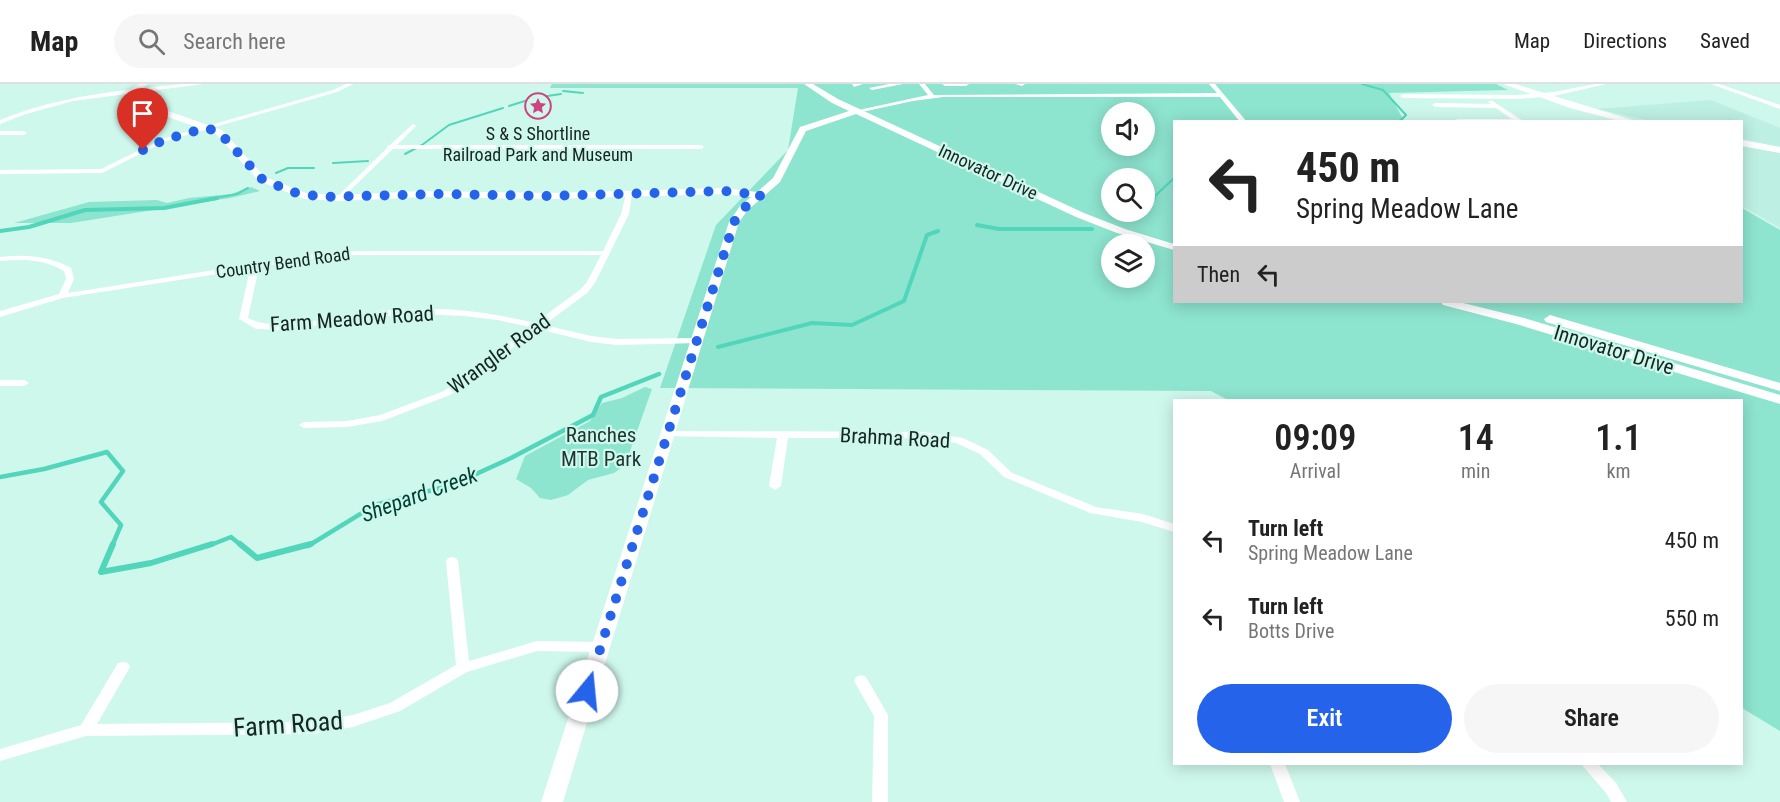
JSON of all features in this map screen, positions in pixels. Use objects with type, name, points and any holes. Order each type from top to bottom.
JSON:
[{"type":"street","points":[[144,84],[134,91],[132,99],[140,105],[219,132],[262,179],[304,196],[339,198],[435,194],[549,196],[724,191],[761,195]]},
{"type":"street","points":[[0,122],[23,112],[56,103],[200,84]]},
{"type":"street","points":[[0,172],[102,171],[164,140],[335,91],[350,84]]},
{"type":"street","name":"Innovator Drive","points":[[808,84],[829,98],[1080,215],[1121,231],[1173,247]]},
{"type":"street","name":"Innovator Drive","points":[[822,84],[840,96],[1096,212],[1173,237]]},
{"type":"street","points":[[865,84],[880,93]]},
{"type":"street","points":[[872,88],[900,84]]},
{"type":"street","points":[[922,84],[932,96]]},
{"type":"street","points":[[948,84],[966,84]]},
{"type":"street","points":[[1018,84],[1022,84],[1024,95]]},
{"type":"street","points":[[1212,84],[1242,120]]},
{"type":"street","points":[[1507,84],[1539,96],[1628,120]]},
{"type":"street","points":[[1403,96],[1508,98],[1539,96],[1603,84]]},
{"type":"street","points":[[1714,84],[1780,107]]},
{"type":"street","points":[[552,802],[734,222],[744,208],[777,180],[803,129],[818,122],[857,111],[932,96],[1221,95]]},
{"type":"street","points":[[1422,96],[1452,118],[1497,120]]},
{"type":"street","points":[[1480,96],[1518,120]]},
{"type":"street","points":[[1435,105],[1496,105]]},
{"type":"street","points":[[339,198],[413,126]]},
{"type":"street","points":[[0,134],[24,133]]},
{"type":"street","points":[[1743,143],[1780,150]]},
{"type":"street","points":[[389,147],[701,147]]},
{"type":"street","name":"Wrangler Road","points":[[304,425],[347,424],[382,418],[447,393],[584,291],[591,283],[625,214],[629,194]]},
{"type":"street","name":"Country Bend Road","points":[[0,314],[62,296],[323,255],[606,253]]},
{"type":"street","points":[[0,259],[38,259],[57,262],[68,270],[70,279],[62,296]]},
{"type":"street","name":"Farm Meadow Road","points":[[255,266],[243,319],[256,326],[284,327],[374,314],[419,312],[498,317],[591,339],[617,342],[696,341]]},
{"type":"street","name":"Innovator Drive","points":[[1451,303],[1521,321],[1780,400]]},
{"type":"street","name":"Innovator Drive","points":[[1489,303],[1780,387]]},
{"type":"street","points":[[0,383],[24,382]]},
{"type":"street","name":"Brahma Road","points":[[667,434],[923,435],[959,440],[984,452],[1008,475],[1094,510],[1173,526]]},
{"type":"street","points":[[775,486],[783,435]]},
{"type":"street","points":[[452,561],[463,668]]},
{"type":"street","name":"Farm Road","points":[[0,755],[86,730],[313,728],[353,721],[395,707],[463,668],[537,646],[600,647]]},
{"type":"street","points":[[86,730],[123,667]]},
{"type":"street","points":[[861,681],[881,715],[880,802]]},
{"type":"street","points":[[1278,765],[1292,802]]},
{"type":"street","points":[[1590,765],[1611,788],[1619,802]]},
{"type":"shaded area","points":[[1711,100],[1780,128],[1780,147],[1743,139],[1743,120],[1646,120],[1596,109]]},
{"type":"shaded area","points":[[1743,146],[1780,153],[1780,228],[1743,207]]},
{"type":"green space","points":[[552,84],[1496,84],[1508,90],[1389,93],[1403,120],[1173,120],[1173,303],[1743,303],[1743,209],[1780,230],[1780,731],[1743,709],[1743,399],[1226,399],[1211,391],[660,388],[716,225],[788,150],[798,88],[550,88]]},
{"type":"green space","points":[[251,187],[260,191],[230,198],[71,223],[14,223],[89,202],[157,200],[167,203],[189,198],[231,194]]},
{"type":"green space","name":"Ranches MTB Park","points":[[645,387],[652,389],[625,465],[614,473],[588,480],[568,495],[551,500],[540,498],[531,488],[516,479],[525,456],[590,421],[602,403],[622,398]]},
{"type":"waterway","name":"Shepard Creek","points":[[1362,84],[1383,90],[1406,115],[1401,120]]},
{"type":"waterway","points":[[563,91],[583,93]]},
{"type":"waterway","points":[[509,106],[534,98],[561,94]]},
{"type":"waterway","points":[[405,154],[422,145],[449,125],[503,108]]},
{"type":"waterway","points":[[333,163],[368,161]]},
{"type":"waterway","points":[[276,173],[288,168],[314,168]]},
{"type":"waterway","name":"Shepard Creek","points":[[1155,196],[1173,179]]},
{"type":"waterway","points":[[210,199],[237,194],[248,188]]},
{"type":"waterway","points":[[0,231],[29,227],[85,210],[164,208],[217,198]]},
{"type":"waterway","name":"Shepard Creek","points":[[977,225],[999,229],[1092,229]]},
{"type":"waterway","name":"Shepard Creek","points":[[718,347],[812,323],[852,325],[904,301],[927,235],[938,231]]},
{"type":"waterway","name":"Shepard Creek","points":[[308,546],[375,505],[452,485],[511,458],[593,415],[601,397],[659,374]]},
{"type":"waterway","name":"Shepard Creek","points":[[0,477],[44,469],[107,452],[123,471],[101,502],[121,525],[112,546]]},
{"type":"waterway","name":"Shepard Creek","points":[[208,546],[231,537],[242,546]]},
{"type":"waterway","name":"Shepard Creek","points":[[113,544],[101,572],[151,563],[212,544]]},
{"type":"waterway","name":"Shepard Creek","points":[[240,544],[257,558],[311,544]]},
{"type":"place","name":"S & S Shortline Railroad Park and Museum","points":[[538,106]]},
{"type":"route","points":[[143,150],[164,140],[206,128],[219,132],[262,179],[304,196],[339,198],[440,194],[549,196],[724,191],[761,195],[744,208],[734,222],[587,691]]}]
